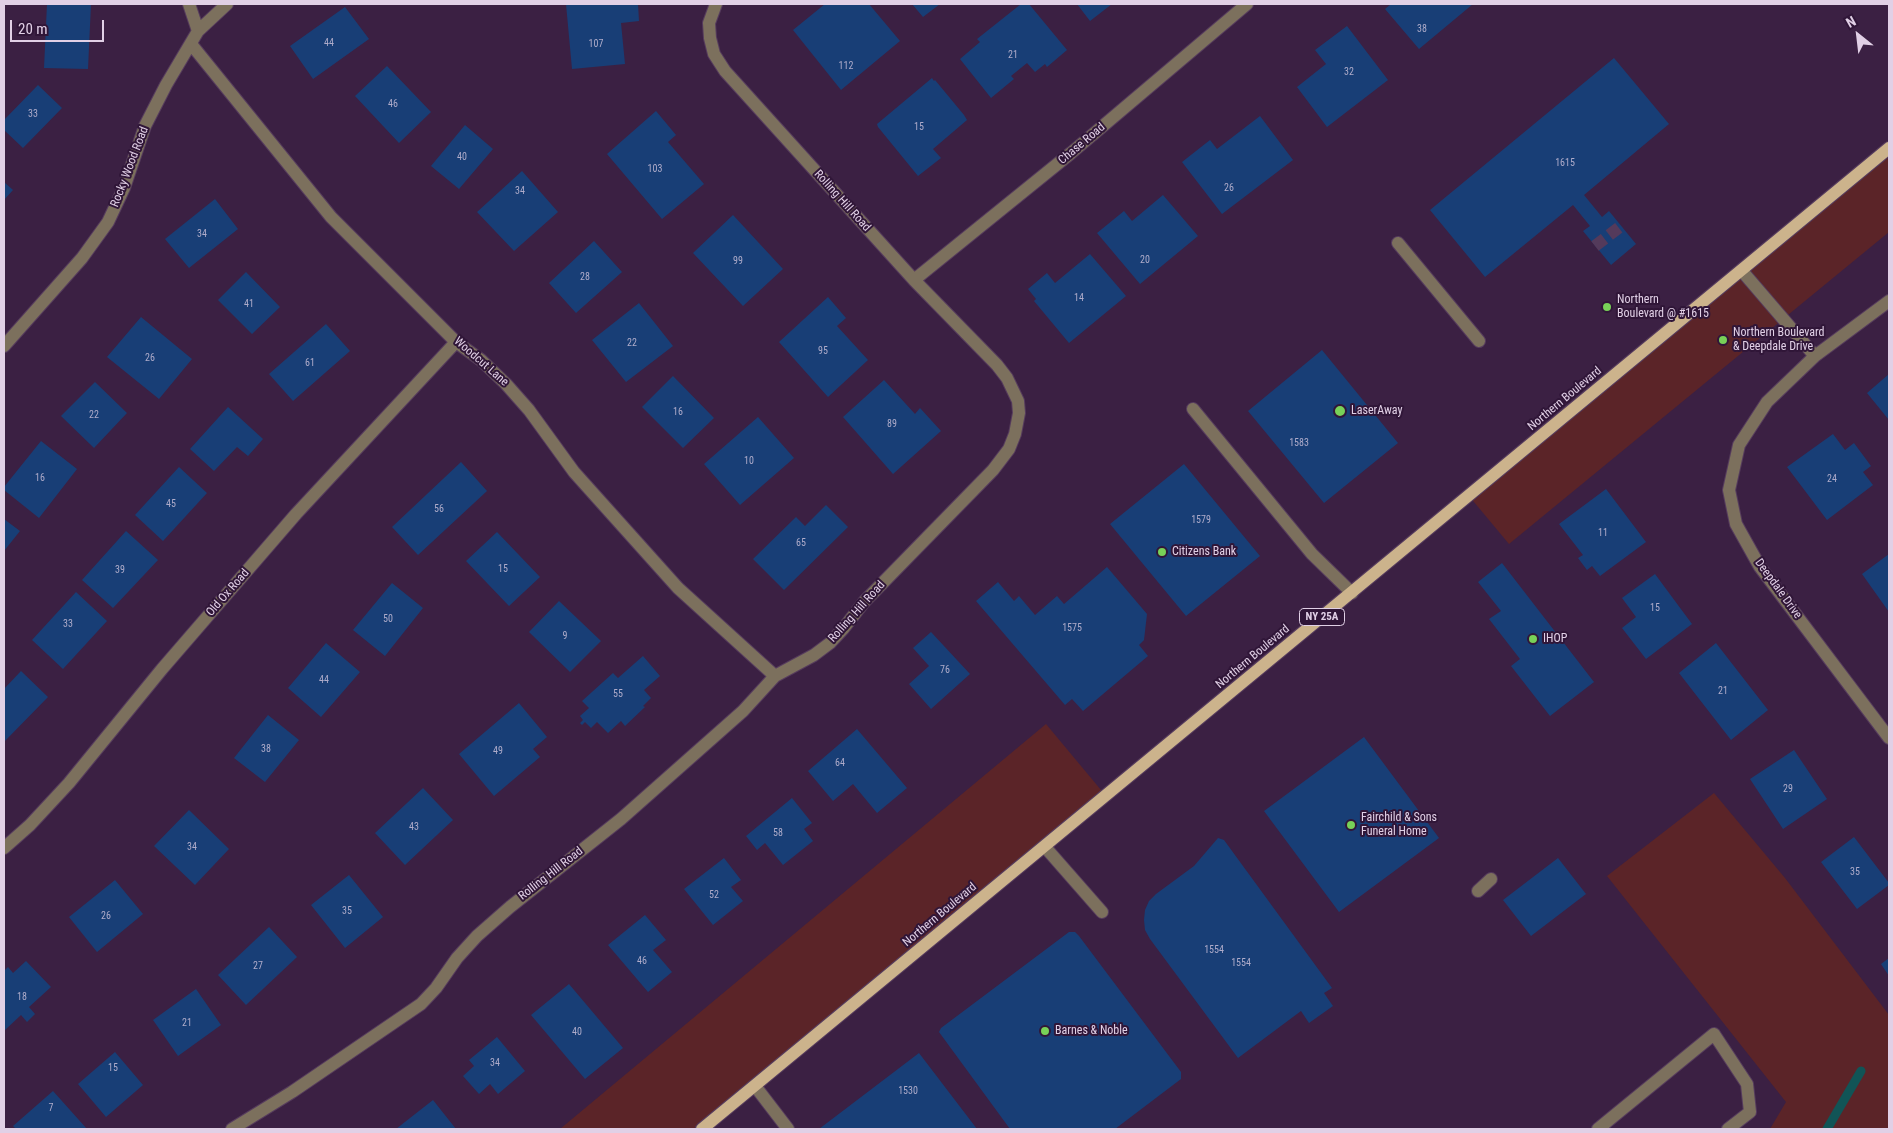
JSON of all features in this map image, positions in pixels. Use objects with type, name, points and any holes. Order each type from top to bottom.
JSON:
[{"type":"main road","name":"Northern Boulevard","points":[[702,1129],[1889,148]]},
{"type":"street","points":[[189,4],[198,31]]},
{"type":"street","name":"Rocky Wood Road","points":[[4,346],[82,258],[108,222],[124,188],[152,111],[198,31],[227,4]]},
{"type":"street","name":"Rolling Hill Road","points":[[232,1129],[285,1097],[421,1004],[477,936],[510,907],[621,819],[737,716],[775,676],[823,649],[837,636],[864,602],[993,470],[1009,448],[1015,434],[1019,413],[1018,401],[1007,378],[997,365],[914,280],[725,71],[714,54],[710,38],[709,23],[716,4]]},
{"type":"street","name":"Chase Road","points":[[914,280],[1071,153],[1248,4]]},
{"type":"street","name":"Woodcut Lane","points":[[191,44],[331,217],[456,342],[481,360],[506,384],[529,410],[574,472],[678,588],[775,676]]},
{"type":"street","points":[[1398,243],[1479,341]]},
{"type":"street","points":[[1742,271],[1815,356]]},
{"type":"street","name":"Deepdale Drive","points":[[1889,301],[1815,356],[1767,402],[1738,445],[1729,490],[1736,524],[1760,567],[1889,738]]},
{"type":"street","name":"Old Ox Road","points":[[4,848],[30,825],[69,783],[162,669],[296,514],[456,342]]},
{"type":"street","points":[[1193,409],[1312,554],[1352,593]]},
{"type":"street","points":[[1045,847],[1102,912]]},
{"type":"street","points":[[1478,891],[1491,879]]},
{"type":"street","points":[[1598,1129],[1714,1034],[1747,1084],[1750,1112],[1728,1129]]},
{"type":"street","points":[[755,1086],[788,1129]]},
{"type":"shaded area","points":[[1889,148],[1889,232],[1509,544],[1469,496]]},
{"type":"shaded area","points":[[1046,724],[1106,796],[702,1129],[560,1129]]},
{"type":"shaded area","points":[[1714,793],[1785,878],[1889,1015],[1889,1129],[1770,1129],[1786,1102],[1607,876]]},
{"type":"building","points":[[47,4],[91,4],[88,69],[44,68]]},
{"type":"building","points":[[566,4],[638,4],[639,21],[621,23],[625,64],[572,69]]},
{"type":"building","points":[[825,4],[869,4],[900,41],[841,90],[793,30]]},
{"type":"building","points":[[912,4],[940,4],[923,17]]},
{"type":"building","points":[[1021,4],[1029,4],[1067,50],[1047,67],[1045,64],[1035,72],[1027,63],[1011,76],[1014,79],[991,98],[960,59],[980,42],[977,39]]},
{"type":"building","points":[[1077,4],[1112,4],[1090,21]]},
{"type":"building","points":[[1391,4],[1473,4],[1419,49],[1385,9]]},
{"type":"building","points":[[345,7],[369,39],[313,79],[290,46]]},
{"type":"building","points":[[1347,26],[1388,80],[1327,127],[1297,87],[1326,64],[1315,50]]},
{"type":"building","points":[[1614,58],[1669,124],[1584,195],[1602,217],[1609,211],[1636,244],[1611,265],[1583,231],[1590,226],[1573,205],[1485,277],[1430,210]]},
{"type":"building","points":[[387,66],[431,112],[399,143],[355,96]]},
{"type":"building","points":[[932,78],[967,120],[933,149],[941,158],[918,176],[877,124]]},
{"type":"building","points":[[38,85],[62,108],[23,148],[4,130],[4,120]]},
{"type":"building","points":[[656,111],[676,135],[668,142],[704,184],[662,219],[607,154]]},
{"type":"building","points":[[1260,116],[1293,160],[1222,214],[1182,162],[1210,140],[1217,149]]},
{"type":"building","points":[[465,125],[493,149],[459,189],[431,166]]},
{"type":"building","points":[[522,171],[558,212],[514,251],[477,212]]},
{"type":"building","points":[[4,182],[13,190],[4,200]]},
{"type":"building","points":[[1163,195],[1198,236],[1140,284],[1097,233],[1124,211],[1132,221]]},
{"type":"building","points":[[215,199],[238,229],[189,268],[165,239]]},
{"type":"building","points":[[733,215],[783,269],[743,306],[693,253]]},
{"type":"building","points":[[594,241],[622,272],[576,313],[549,283]]},
{"type":"building","points":[[1090,254],[1126,296],[1069,343],[1034,301],[1036,299],[1028,289],[1047,273],[1055,283]]},
{"type":"building","points":[[246,272],[280,307],[252,334],[218,300]]},
{"type":"building","points":[[828,297],[846,318],[837,326],[868,360],[828,397],[779,342]]},
{"type":"building","points":[[639,303],[673,346],[626,382],[592,340]]},
{"type":"building","points":[[141,317],[192,359],[159,399],[107,357]]},
{"type":"building","points":[[326,324],[350,351],[293,401],[269,374]]},
{"type":"building","points":[[1322,350],[1398,443],[1324,503],[1248,411]]},
{"type":"building","points":[[1889,374],[1889,420],[1867,393]]},
{"type":"building","points":[[673,376],[714,418],[683,448],[642,407]]},
{"type":"building","points":[[884,380],[915,414],[920,408],[941,431],[893,474],[843,417]]},
{"type":"building","points":[[95,382],[127,413],[94,448],[61,416]]},
{"type":"building","points":[[228,407],[263,439],[248,456],[237,447],[214,471],[190,449]]},
{"type":"building","points":[[758,417],[794,458],[740,505],[704,464]]},
{"type":"building","points":[[1833,434],[1845,450],[1854,443],[1871,466],[1863,472],[1873,485],[1827,520],[1787,467]]},
{"type":"building","points":[[41,441],[77,469],[39,518],[4,490],[4,487]]},
{"type":"building","points":[[461,462],[487,491],[418,555],[392,527]]},
{"type":"building","points":[[1184,464],[1260,556],[1186,616],[1110,524]]},
{"type":"building","points":[[179,467],[207,493],[163,541],[135,515]]},
{"type":"building","points":[[1606,489],[1646,542],[1600,576],[1592,566],[1587,570],[1578,558],[1583,555],[1559,524]]},
{"type":"building","points":[[826,505],[848,527],[784,590],[753,559],[796,517],[805,526]]},
{"type":"building","points":[[4,519],[20,531],[4,551]]},
{"type":"building","points":[[126,531],[158,560],[113,608],[82,580]]},
{"type":"building","points":[[497,532],[540,577],[509,606],[466,561]]},
{"type":"building","points":[[1889,554],[1889,612],[1862,574]]},
{"type":"building","name":"IHOP","points":[[1502,563],[1594,682],[1550,716],[1511,666],[1520,659],[1489,619],[1501,611],[1478,582]]},
{"type":"building","points":[[1107,567],[1147,614],[1144,640],[1139,645],[1148,656],[1083,711],[1072,699],[1065,705],[976,601],[998,582],[1014,601],[1019,596],[1035,615],[1057,596],[1064,604]]},
{"type":"building","points":[[1655,574],[1692,624],[1646,659],[1622,628],[1636,617],[1622,598]]},
{"type":"building","points":[[392,583],[423,608],[385,656],[353,630]]},
{"type":"building","points":[[76,592],[107,621],[63,669],[32,640]]},
{"type":"building","points":[[559,601],[601,641],[570,672],[529,632]]},
{"type":"building","points":[[931,632],[970,674],[931,709],[909,684],[929,666],[913,648]]},
{"type":"building","points":[[326,643],[360,672],[321,717],[288,688]]},
{"type":"building","points":[[1716,643],[1768,710],[1731,740],[1679,673]]},
{"type":"building","points":[[643,656],[660,676],[644,690],[651,698],[643,706],[645,707],[625,726],[621,721],[608,733],[597,722],[591,728],[585,722],[582,725],[580,723],[583,720],[580,716],[589,708],[582,701],[613,673],[618,678]]},
{"type":"building","points":[[21,671],[48,697],[4,742],[4,689]]},
{"type":"building","points":[[519,703],[547,737],[533,749],[540,757],[494,796],[459,754]]},
{"type":"building","points":[[268,715],[299,740],[265,782],[234,758]]},
{"type":"building","points":[[857,729],[907,788],[877,813],[853,784],[833,801],[808,771]]},
{"type":"building","name":"Fairchild & Sons Funeral Home","points":[[1364,737],[1439,838],[1339,912],[1264,811]]},
{"type":"building","points":[[1794,750],[1827,799],[1783,829],[1750,779]]},
{"type":"building","points":[[423,788],[453,820],[405,865],[375,833]]},
{"type":"building","points":[[792,798],[812,823],[804,829],[813,841],[783,865],[765,843],[757,850],[746,836]]},
{"type":"building","points":[[189,810],[229,849],[195,885],[154,846]]},
{"type":"building","points":[[1854,837],[1889,883],[1889,885],[1857,909],[1821,862]]},
{"type":"building","points":[[1218,838],[1224,840],[1332,988],[1324,993],[1333,1006],[1309,1023],[1301,1011],[1238,1058],[1150,939],[1145,930],[1144,920],[1145,910],[1149,901],[1194,866]]},
{"type":"building","points":[[724,858],[741,880],[731,887],[743,901],[713,925],[684,889]]},
{"type":"building","points":[[1558,858],[1586,894],[1531,936],[1503,900]]},
{"type":"building","points":[[349,875],[383,917],[345,948],[311,905]]},
{"type":"building","points":[[115,880],[143,914],[97,952],[69,917]]},
{"type":"building","points":[[645,915],[666,940],[653,950],[672,972],[648,992],[608,945]]},
{"type":"building","points":[[269,927],[297,957],[246,1005],[218,975]]},
{"type":"building","name":"Barnes & Noble","points":[[1069,932],[1075,932],[1079,936],[1181,1072],[1181,1079],[1115,1129],[1010,1129],[939,1032],[941,1028]]},
{"type":"building","points":[[1889,958],[1889,976],[1881,964]]},
{"type":"building","points":[[26,961],[51,987],[29,1007],[35,1014],[27,1022],[21,1015],[4,1031],[4,971],[8,967],[13,973]]},
{"type":"building","points":[[569,984],[623,1048],[585,1079],[531,1015]]},
{"type":"building","points":[[196,989],[221,1025],[178,1056],[153,1020]]},
{"type":"building","points":[[497,1037],[525,1071],[498,1094],[490,1084],[479,1094],[463,1076],[474,1066],[469,1060]]},
{"type":"building","points":[[115,1052],[143,1085],[106,1117],[78,1084]]},
{"type":"building","points":[[919,1053],[977,1129],[819,1129]]},
{"type":"building","points":[[53,1091],[87,1129],[16,1129],[13,1126]]},
{"type":"building","points":[[433,1100],[456,1129],[396,1129]]},
{"type":"waterway","points":[[1827,1129],[1861,1071]]},
{"type":"tunnel","points":[[1595,246],[1621,226]]},
{"type":"place","name":"Northern Boulevard @ #1615","points":[[1607,307]]},
{"type":"place","name":"Northern Boulevard & Deepdale Drive","points":[[1723,340]]},
{"type":"place","name":"LaserAway","points":[[1340,411]]},
{"type":"place","name":"Citizens Bank","points":[[1162,552]]},
{"type":"place","name":"IHOP","points":[[1533,639]]},
{"type":"place","name":"Fairchild & Sons Funeral Home","points":[[1351,825]]},
{"type":"place","name":"Barnes & Noble","points":[[1045,1031]]}]
